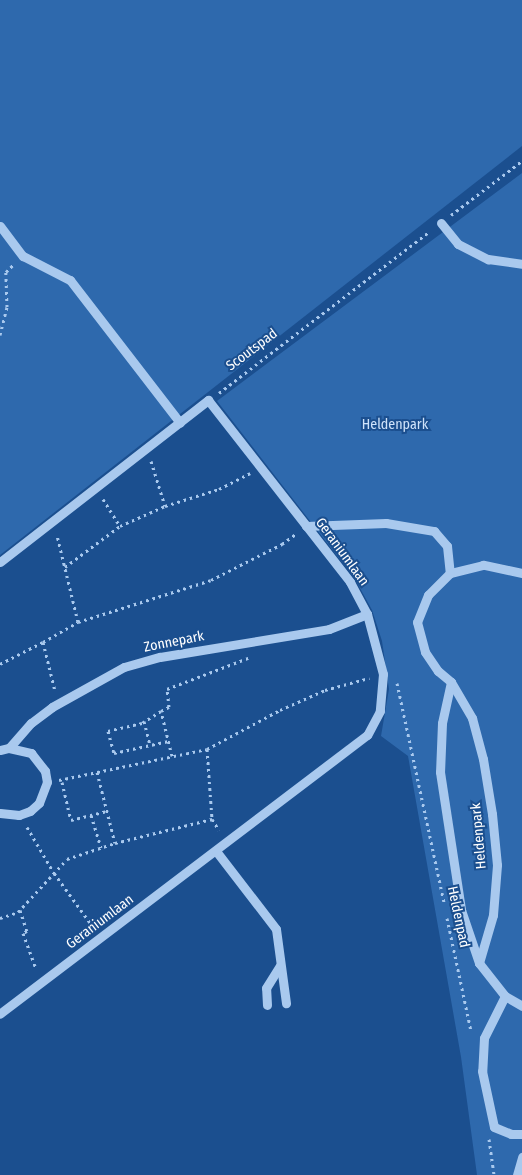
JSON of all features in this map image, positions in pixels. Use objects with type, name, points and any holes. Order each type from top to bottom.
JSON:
[{"type":"street","points":[[441,223],[458,244],[488,259],[522,264]]},
{"type":"street","points":[[0,226],[23,256],[70,280],[180,423]]},
{"type":"street","points":[[0,562],[208,400]]},
{"type":"street","name":"Geraniumlaan","points":[[0,1014],[367,735],[380,711],[383,674],[367,614],[350,582],[208,400]]},
{"type":"street","points":[[306,526],[386,523],[434,530],[447,546],[450,573],[484,565],[522,573]]},
{"type":"street","name":"Heldenpark","points":[[450,573],[428,595],[417,622],[425,652],[438,671],[451,682],[472,718],[483,758],[497,865],[493,914],[479,963]]},
{"type":"street","name":"Zonnepark","points":[[5,749],[31,722],[58,703],[124,667],[160,657],[329,630],[367,614]]},
{"type":"street","name":"Heldenpark","points":[[451,682],[442,723],[440,772],[461,910],[479,963],[505,996],[522,1006]]},
{"type":"street","name":"Zonnepark","points":[[5,749],[31,753],[45,771],[47,782]]},
{"type":"street","points":[[0,812],[19,815],[39,803],[47,782]]},
{"type":"street","points":[[216,851],[276,930],[286,1003]]},
{"type":"street","points":[[266,1005],[266,988],[280,966]]},
{"type":"street","points":[[505,996],[484,1038],[482,1071],[494,1127],[511,1134],[522,1134]]},
{"type":"street","points":[[517,1175],[522,1157]]},
{"type":"path","name":"Scoutspad","points":[[208,400],[522,161]]},
{"type":"path","points":[[0,275],[6,272],[23,256]]},
{"type":"path","points":[[0,335],[8,307],[6,272]]},
{"type":"path","points":[[148,448],[165,506]]},
{"type":"path","points":[[65,567],[120,526],[165,506],[219,489],[260,467]]},
{"type":"path","points":[[96,488],[120,526]]},
{"type":"path","points":[[54,520],[78,622]]},
{"type":"path","points":[[0,664],[78,622],[211,580],[282,544],[306,526]]},
{"type":"path","points":[[43,642],[58,703]]},
{"type":"path","points":[[169,741],[114,753],[108,731],[144,721],[169,707],[167,689],[212,670],[257,656]]},
{"type":"path","points":[[47,782],[207,750],[280,710],[326,690],[383,674]]},
{"type":"path","name":"Heldenpad","points":[[383,674],[396,677],[473,1042]]},
{"type":"path","points":[[161,711],[172,756]]},
{"type":"path","points":[[144,721],[150,745]]},
{"type":"path","points":[[207,750],[212,819],[227,843]]},
{"type":"path","points":[[97,772],[115,842]]},
{"type":"path","points":[[61,779],[71,820],[107,811]]},
{"type":"path","points":[[19,815],[54,873],[102,938]]},
{"type":"path","points":[[92,815],[101,847]]},
{"type":"path","points":[[0,918],[20,910],[67,859],[115,842],[212,819]]},
{"type":"path","points":[[20,910],[27,931],[23,933],[41,984]]},
{"type":"path","points":[[488,1132],[494,1175]]},
{"type":"green space","points":[[0,0],[522,0],[522,146],[0,555]]},
{"type":"green space","name":"Heldenpark","points":[[522,173],[522,1175],[477,1175],[461,1057],[408,756],[381,736],[389,689],[382,641],[372,610],[355,579],[217,401]]}]
